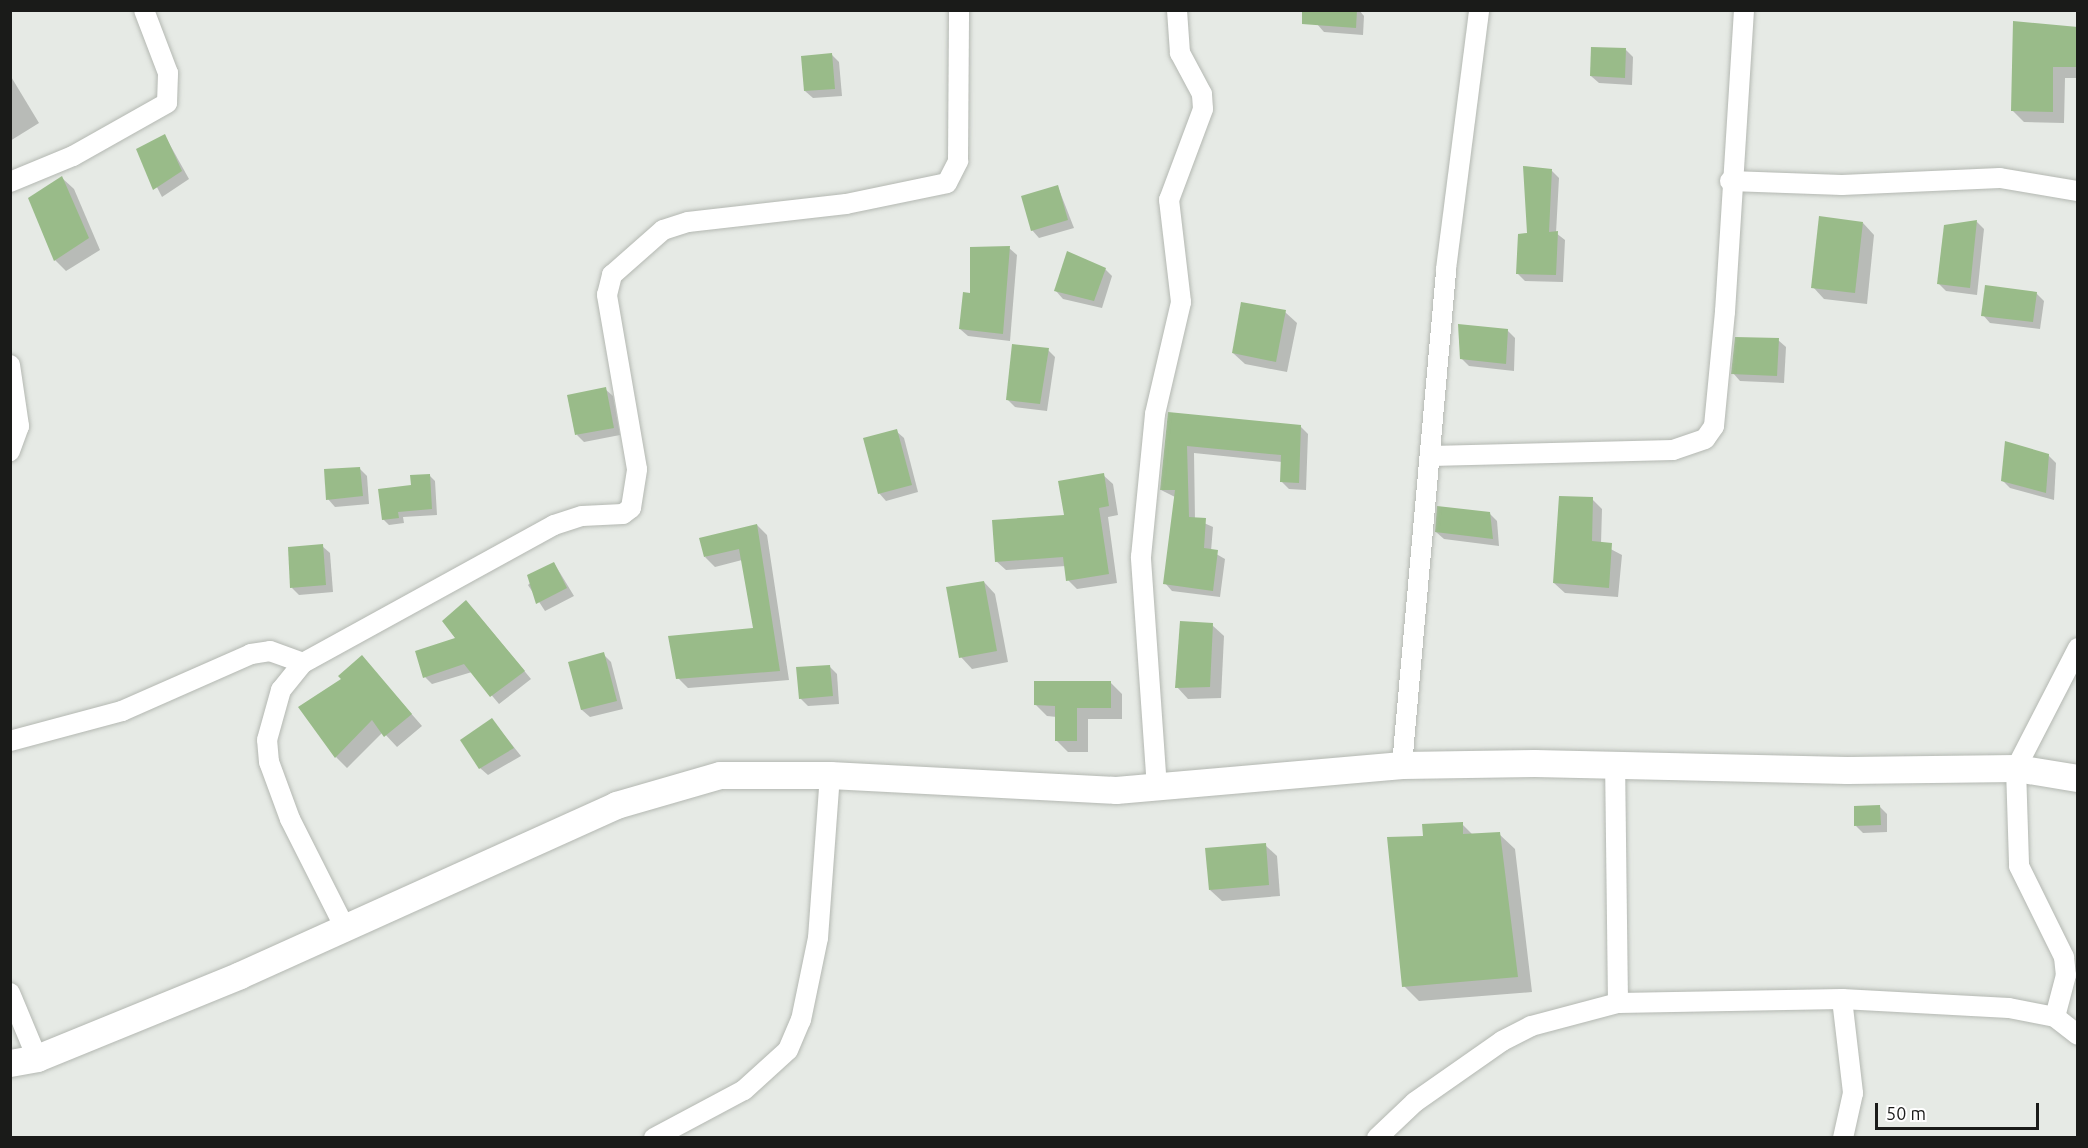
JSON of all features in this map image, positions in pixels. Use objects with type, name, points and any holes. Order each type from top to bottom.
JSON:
[{"type":"street","points":[[10,182],[73,156],[167,103],[168,73],[144,10]]},
{"type":"street","points":[[345,928],[290,819],[269,762],[272,713],[281,690],[303,663],[554,525],[582,516],[623,514],[631,508],[637,469],[607,295],[612,274],[663,230],[688,222],[846,204],[947,183],[958,161],[959,10]]},
{"type":"street","points":[[1157,788],[1141,556],[1155,414],[1181,302],[1169,200],[1203,109],[1202,94],[1178,45],[1177,10]]},
{"type":"street","points":[[1402,765],[1446,269],[1479,10]]},
{"type":"street","points":[[1431,456],[1673,450],[1705,439],[1714,426],[1744,10]]},
{"type":"street","points":[[1730,181],[1842,185],[2000,178],[2078,190]]},
{"type":"street","points":[[10,364],[19,426],[10,451]]},
{"type":"street","points":[[2055,1017],[2066,975],[2064,957],[2019,866],[2016,768],[2078,648]]},
{"type":"street","points":[[10,741],[122,711],[251,654],[279,652],[303,663]]},
{"type":"street","points":[[10,1063],[37,1058],[345,928],[670,786],[720,775],[830,775],[1157,788],[1402,765],[1615,768],[2016,768],[2078,778]]},
{"type":"street","points":[[1615,768],[1618,1003]]},
{"type":"street","points":[[654,1137],[744,1090],[788,1050],[801,1020],[818,938],[830,775]]},
{"type":"street","points":[[10,993],[37,1058]]},
{"type":"street","points":[[1842,999],[1853,1093],[1843,1137]]},
{"type":"street","points":[[1377,1137],[1415,1102],[1502,1041],[1531,1026],[1618,1003],[1842,999],[2009,1008],[2055,1017],[2078,1035]]},
{"type":"building","points":[[1302,10],[1357,10],[1356,28],[1302,24]]},
{"type":"building","points":[[2013,21],[2078,27],[2078,67],[2053,67],[2053,112],[2011,111]]},
{"type":"building","points":[[1591,47],[1626,48],[1625,78],[1590,76]]},
{"type":"building","points":[[832,53],[835,89],[804,91],[801,56]]},
{"type":"building","points":[[165,134],[182,171],[153,190],[136,149]]},
{"type":"building","points":[[1523,166],[1552,169],[1549,232],[1558,231],[1556,275],[1516,274],[1518,234],[1527,233]]},
{"type":"building","points":[[62,176],[89,238],[54,261],[28,198]]},
{"type":"building","points":[[1058,185],[1068,220],[1031,231],[1021,196]]},
{"type":"building","points":[[1819,216],[1863,222],[1855,293],[1811,288]]},
{"type":"building","points":[[1977,220],[1970,288],[1937,284],[1944,225]]},
{"type":"building","points":[[1010,246],[1003,334],[959,329],[963,292],[970,293],[970,247]]},
{"type":"building","points":[[1067,251],[1106,268],[1094,301],[1054,291]]},
{"type":"building","points":[[1985,285],[2037,292],[2033,322],[1981,316]]},
{"type":"building","points":[[1241,302],[1286,310],[1276,362],[1232,353]]},
{"type":"building","points":[[1458,324],[1508,329],[1506,364],[1460,359]]},
{"type":"building","points":[[1735,337],[1779,338],[1777,376],[1731,374]]},
{"type":"building","points":[[1012,344],[1049,348],[1040,404],[1006,400]]},
{"type":"building","points":[[606,387],[614,428],[575,435],[567,395]]},
{"type":"building","points":[[1168,412],[1301,425],[1299,483],[1280,482],[1281,455],[1187,446],[1189,517],[1206,518],[1204,548],[1218,550],[1213,591],[1163,584],[1175,490],[1160,490]]},
{"type":"building","points":[[897,429],[912,485],[878,494],[863,438]]},
{"type":"building","points":[[2005,441],[2049,454],[2046,493],[2001,481]]},
{"type":"building","points":[[360,467],[363,496],[326,500],[324,469]]},
{"type":"building","points":[[1104,473],[1109,506],[1099,508],[1109,574],[1066,581],[1063,557],[995,562],[992,520],[1064,515],[1058,481]]},
{"type":"building","points":[[430,474],[432,509],[398,512],[399,518],[382,520],[378,489],[411,485],[410,475]]},
{"type":"building","points":[[1559,496],[1593,497],[1592,541],[1612,543],[1609,588],[1553,583]]},
{"type":"building","points":[[1437,506],[1490,512],[1493,539],[1435,532]]},
{"type":"building","points":[[757,524],[780,671],[676,679],[668,636],[753,628],[739,549],[704,557],[699,538]]},
{"type":"building","points":[[323,544],[326,585],[290,588],[288,547]]},
{"type":"building","points":[[554,562],[567,588],[536,604],[527,575]]},
{"type":"building","points":[[984,581],[997,651],[959,658],[946,587]]},
{"type":"building","points":[[466,600],[525,671],[490,697],[464,664],[423,678],[415,651],[455,638],[442,621]]},
{"type":"building","points":[[1180,621],[1213,623],[1210,687],[1175,688]]},
{"type":"building","points":[[604,652],[617,701],[581,710],[568,662]]},
{"type":"building","points":[[362,655],[412,714],[384,737],[372,720],[335,758],[298,707],[341,679],[338,676]]},
{"type":"building","points":[[830,665],[833,696],[799,699],[796,667]]},
{"type":"building","points":[[1034,681],[1111,681],[1111,708],[1077,708],[1077,741],[1055,741],[1055,706],[1034,705]]},
{"type":"building","points":[[492,718],[514,748],[479,769],[460,740]]},
{"type":"building","points":[[1880,805],[1881,825],[1854,826],[1854,806]]},
{"type":"building","points":[[1463,822],[1463,834],[1500,832],[1518,977],[1402,987],[1387,837],[1423,836],[1422,824]]},
{"type":"building","points":[[1266,843],[1269,885],[1209,890],[1205,848]]}]
